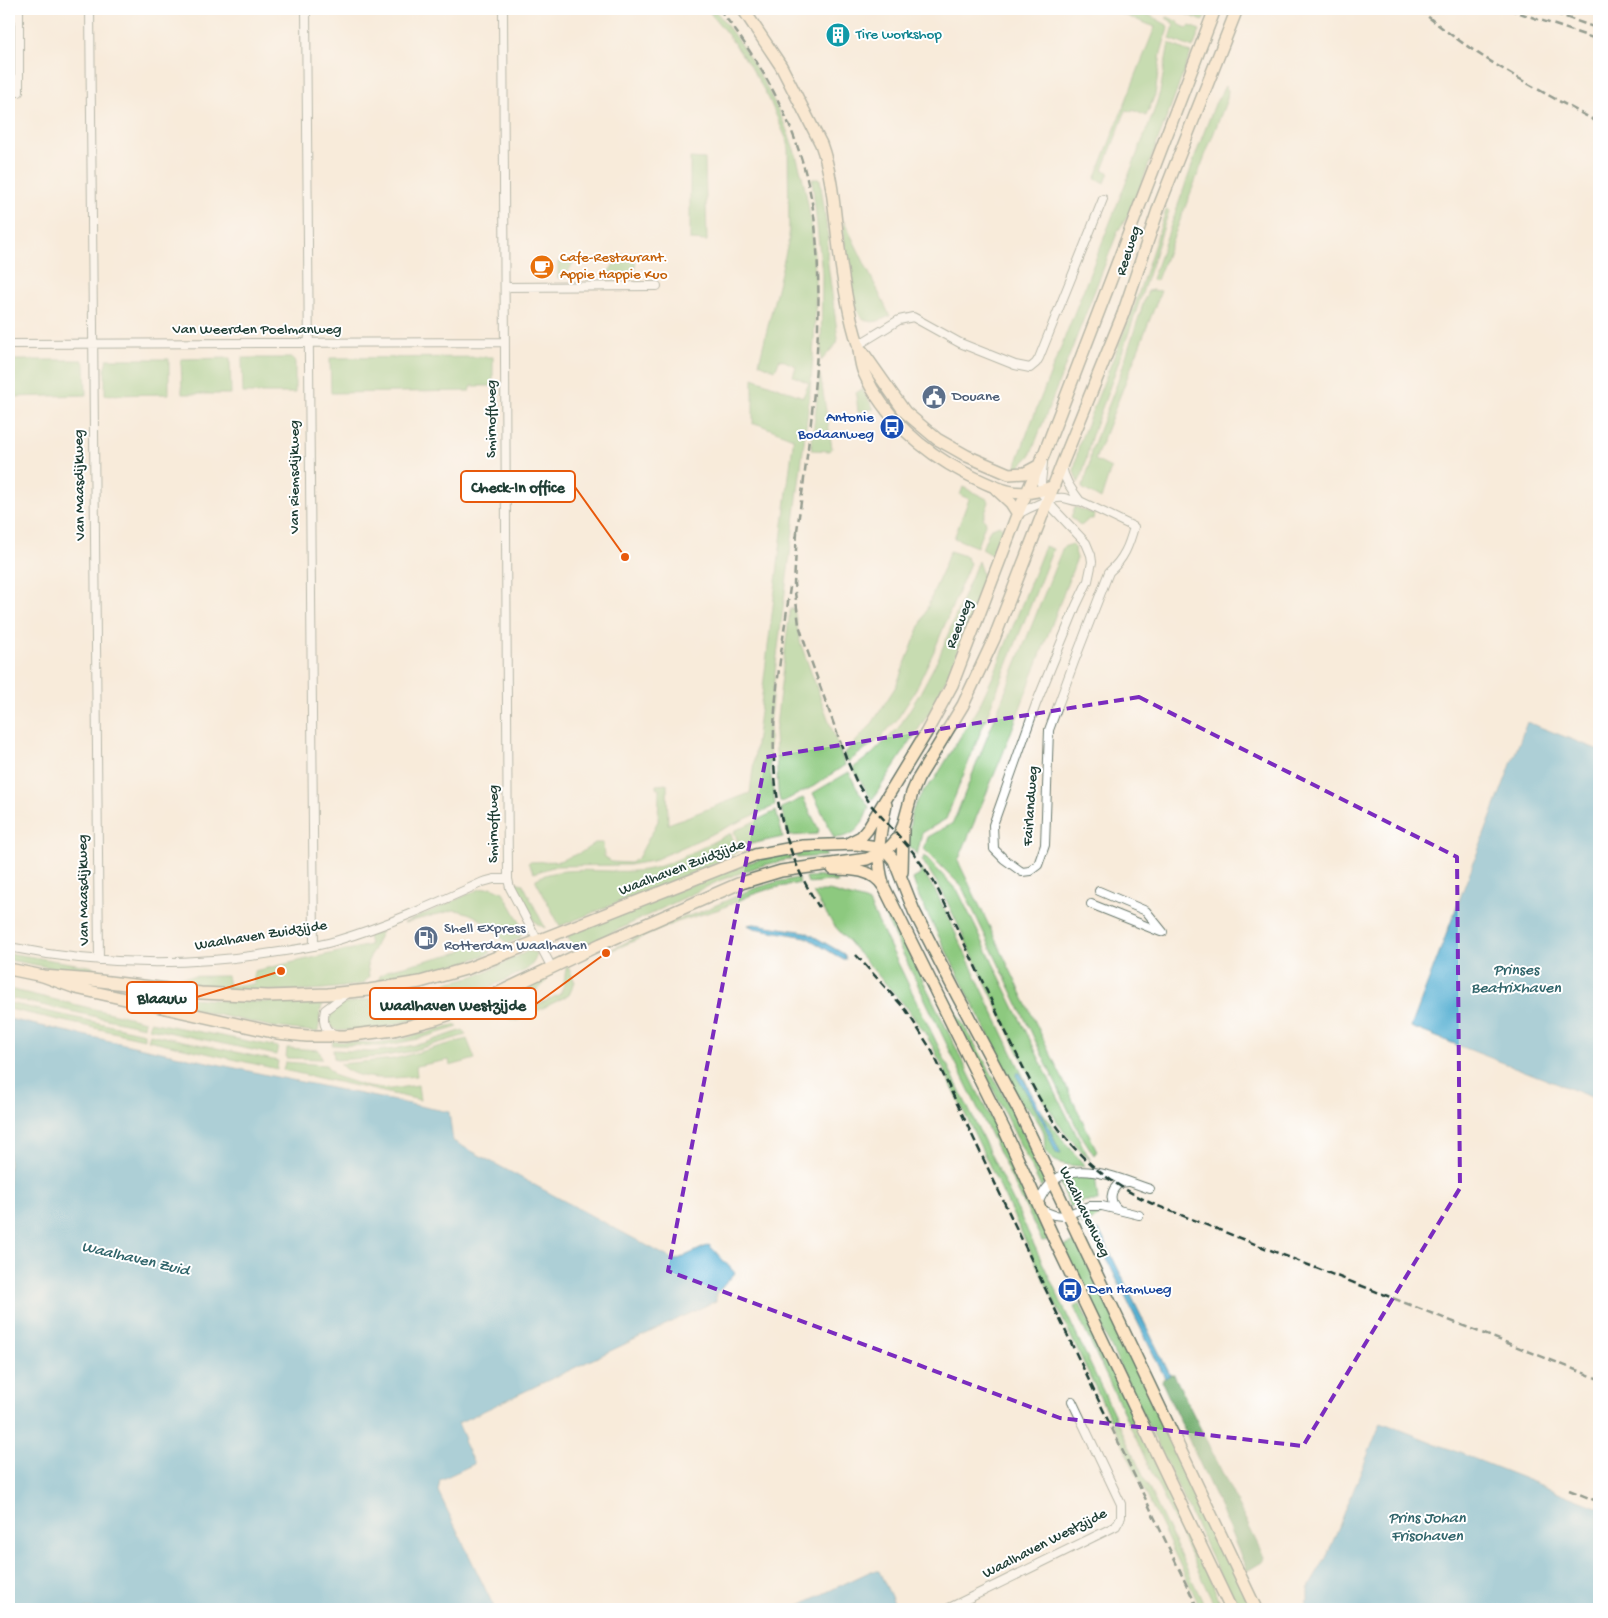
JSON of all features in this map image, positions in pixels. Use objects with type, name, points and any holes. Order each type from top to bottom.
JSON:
[{"type":"main road","points":[[743,9],[781,66],[826,157],[850,317],[864,372],[880,400],[921,446],[963,472],[995,487],[1012,492],[1026,494],[1054,486]]},
{"type":"main road","name":"Reeweg","points":[[858,839],[867,830],[888,796],[952,685],[1018,514],[1044,454],[1215,9]]},
{"type":"main road","name":"Reeweg","points":[[878,852],[891,846],[898,838],[918,779],[963,705],[982,668],[1123,314],[1160,204],[1237,9]]},
{"type":"main road","points":[[858,345],[884,385],[905,412],[937,439],[967,456],[1009,474],[1025,473],[1038,466]]},
{"type":"main road","points":[[995,487],[1011,503],[1018,514]]},
{"type":"main road","name":"Reeweg","points":[[881,880],[878,852],[888,796]]},
{"type":"main road","name":"Reeweg","points":[[900,868],[904,822]]},
{"type":"main road","name":"Waalhaven Zuidzijde","points":[[842,844],[858,839]]},
{"type":"main road","name":"Waalhaven Zuidzijde","points":[[9,969],[43,976],[228,995],[288,996],[350,992],[420,982],[469,968],[743,859],[782,849],[842,844],[864,844],[878,852]]},
{"type":"main road","points":[[878,852],[891,856],[900,868]]},
{"type":"main road","name":"Waalhaven Zuidzijde","points":[[43,976],[76,988],[264,1031],[308,1036],[345,1036],[394,1030],[436,1020],[465,1009],[600,944],[738,884],[781,871],[878,852]]},
{"type":"main road","name":"Waalhavenweg","points":[[900,868],[904,886],[922,926],[1053,1180],[1256,1609]]},
{"type":"main road","name":"Waalhaven Zuidzijde","points":[[781,871],[844,869],[865,872],[881,880]]},
{"type":"main road","points":[[881,880],[1005,1131],[1231,1609]]},
{"type":"street","points":[[9,92],[19,92],[19,9]]},
{"type":"street","name":"Van Maasdijkweg","points":[[90,9],[99,960]]},
{"type":"street","name":"Van Riemsdijkweg","points":[[306,9],[314,946]]},
{"type":"street","name":"Smirnoffweg","points":[[504,9],[508,879],[510,888],[538,941]]},
{"type":"street","points":[[858,345],[898,321],[913,317],[955,341],[1015,365],[1030,368],[1036,363],[1103,199]]},
{"type":"street","points":[[505,286],[657,286]]},
{"type":"street","name":"Van Weerden Poelmanweg","points":[[9,344],[505,342]]},
{"type":"street","name":"Reeweg","points":[[1044,454],[1041,482],[1047,502]]},
{"type":"street","points":[[1018,514],[1047,502],[1064,498],[1074,502],[1080,501],[1066,480],[1062,464]]},
{"type":"street","name":"Fairlandweg","points":[[1058,514],[1086,543],[1092,562],[1088,581],[1036,704],[993,825],[994,849],[1022,872],[1030,871],[1038,865],[1045,845],[1049,730],[1109,572],[1120,562],[1128,547],[1134,526],[1080,501]]},
{"type":"street","points":[[1047,502],[1058,514]]},
{"type":"street","points":[[1041,518],[1047,515],[1058,514]]},
{"type":"street","name":"Waalhaven Zuidzijde","points":[[9,947],[64,957],[150,963],[194,962],[249,956],[314,946],[340,939],[396,919],[483,882],[508,879]]},
{"type":"street","points":[[1091,904],[1163,932],[1146,911],[1099,891]]},
{"type":"street","points":[[538,941],[552,968]]},
{"type":"street","name":"Waalhaven Zuidzijde","points":[[345,1036],[330,1033],[325,1028],[323,1017],[325,1010],[330,1004],[350,992]]},
{"type":"street","points":[[1043,1161],[1054,1169],[1068,1173],[1097,1172],[1150,1189]]},
{"type":"street","points":[[1068,1173],[1053,1180],[1043,1194],[1040,1207],[1054,1215],[1069,1214],[1089,1206],[1102,1206],[1140,1215]]},
{"type":"street","points":[[1119,1210],[1111,1200],[1114,1188],[1122,1182],[1132,1183]]},
{"type":"street","name":"Waalhaven Westzijde","points":[[947,1609],[1116,1526],[1121,1517],[1122,1504],[1072,1401]]},
{"type":"highlighted area","points":[[1139,697],[1457,857],[1460,1188],[1303,1446],[1060,1418],[668,1271],[766,757]]},
{"type":"green space","points":[[707,9],[714,9],[729,28],[744,49],[770,94],[791,141],[799,165],[811,224],[815,296],[809,403],[769,725],[770,770],[775,803],[774,806],[652,861],[629,865],[556,866],[534,873],[529,862],[559,861],[582,852],[595,843],[603,843],[604,856],[611,862],[630,863],[638,858],[658,821],[659,789],[656,788],[656,785],[667,784],[668,824],[750,793],[793,443],[793,438],[758,424],[753,424],[753,378],[803,397],[809,383],[793,376],[796,366],[780,359],[775,370],[759,363],[789,239],[788,143],[769,99],[752,69]]},
{"type":"green space","points":[[1109,9],[1133,9],[1153,17],[1167,25],[1168,28],[1161,53],[1155,95],[1146,116],[1133,110],[1132,112],[1126,110],[1103,170],[1109,172],[1105,183],[1095,179],[1155,27]]},
{"type":"green space","points":[[1173,9],[1208,9],[1203,21]]},
{"type":"green space","points":[[1168,17],[1187,28],[1190,26],[1200,30],[1193,48],[1170,39],[1174,26],[1166,18]]},
{"type":"green space","points":[[1169,43],[1191,53],[1137,196],[1131,211],[1118,231],[1030,456],[1020,466],[1015,468],[1154,111],[1160,92]]},
{"type":"green space","points":[[1225,86],[1228,90],[1227,99],[1157,280],[1154,281],[1152,279],[1201,140],[1215,104]]},
{"type":"green space","points":[[690,158],[705,159],[707,241],[690,240]]},
{"type":"green space","points":[[812,179],[820,179],[828,236],[827,257],[838,338],[837,343],[821,361],[822,273]]},
{"type":"green space","points":[[1166,210],[1169,211],[1123,350],[1093,432],[1083,472],[1078,483],[1074,471],[1079,444],[1135,304]]},
{"type":"green space","points":[[844,221],[890,316],[871,322],[859,315],[848,269],[844,240]]},
{"type":"green space","points":[[620,255],[635,255],[636,279],[604,279]]},
{"type":"green space","points":[[558,262],[574,262],[564,278],[558,278]]},
{"type":"green space","points":[[1148,291],[1161,291],[1095,460],[1111,468],[1101,499],[1082,488],[1089,467],[1091,451],[1118,381],[1145,298]]},
{"type":"green space","points":[[493,357],[493,386],[472,386],[470,391],[331,393],[330,358]]},
{"type":"green space","points":[[230,358],[231,394],[182,394],[181,359]]},
{"type":"green space","points":[[242,358],[292,358],[295,361],[295,393],[243,393]]},
{"type":"green space","points":[[107,359],[169,359],[169,394],[105,395],[105,367]]},
{"type":"green space","points":[[9,360],[82,360],[85,365],[86,395],[9,397]]},
{"type":"green space","points":[[820,374],[832,448],[830,451],[811,450]]},
{"type":"green space","points":[[862,389],[874,409],[858,412],[856,393]]},
{"type":"green space","points":[[963,487],[987,499],[989,502],[983,519],[986,521],[977,547],[954,538],[969,499],[960,495]]},
{"type":"green space","points":[[1075,507],[1094,514],[1093,519],[1089,519],[1081,526],[1071,517]]},
{"type":"green space","points":[[999,525],[1005,530],[996,556],[994,556],[982,549],[990,529]]},
{"type":"green space","points":[[1073,544],[1077,558],[1002,756],[958,861],[1097,1151],[1094,1155],[1078,1130],[962,887],[924,849],[928,837],[953,823],[1063,547]]},
{"type":"green space","points":[[1045,546],[1053,549],[946,819],[922,833],[917,855],[908,844],[911,815],[915,805],[923,791],[935,779],[980,704],[994,674]]},
{"type":"green space","points":[[950,551],[965,556],[970,563],[934,651],[913,695],[896,721],[880,738],[848,762],[844,754],[871,725],[896,686]]},
{"type":"green space","points":[[978,561],[985,582],[950,671],[931,710],[872,800],[853,768],[872,754],[899,727],[920,693],[938,659]]},
{"type":"green space","points":[[790,609],[794,609],[800,642],[845,765],[814,786],[782,802],[778,792],[775,734]]},
{"type":"green space","points":[[849,772],[869,807],[861,825],[853,833],[834,838],[813,793]]},
{"type":"green space","points":[[803,798],[819,830],[817,834],[789,836],[781,808]]},
{"type":"green space","points":[[776,811],[783,837],[739,845],[734,831]]},
{"type":"green space","points":[[731,834],[738,851],[724,860],[560,926],[536,881],[536,879],[548,874],[574,870],[631,871],[655,868]]},
{"type":"green space","points":[[825,851],[826,856],[797,858],[794,852]]},
{"type":"green space","points":[[789,853],[791,859],[760,866],[721,880],[574,951],[567,935],[738,866]]},
{"type":"green space","points":[[925,856],[959,893],[1090,1160],[1064,1132],[1036,1088],[941,889],[922,860]]},
{"type":"green space","points":[[921,868],[938,896],[1033,1097],[1020,1073],[1016,1075],[1060,1152],[1040,1109],[1085,1166],[1062,1163],[1051,1158],[1048,1154],[1045,1148],[1042,1129],[1027,1106],[1022,1106],[919,897],[913,879],[920,875]]},
{"type":"green space","points":[[835,876],[838,883],[830,881],[808,883],[806,877]]},
{"type":"green space","points":[[798,878],[800,883],[769,889],[751,895],[720,909],[677,922],[612,949],[668,922],[698,913],[753,889]]},
{"type":"green space","points":[[515,882],[523,884],[545,928],[533,919],[514,884]]},
{"type":"green space","points":[[492,887],[503,892],[522,926],[520,938],[507,944],[496,932],[477,917],[462,911],[454,910],[404,923],[480,889]]},
{"type":"green space","points":[[829,891],[869,903],[1018,1211],[1206,1609],[1201,1609],[934,1049],[907,1008],[833,924],[813,893]]},
{"type":"green space","points":[[880,893],[1022,1182],[1048,1240],[1042,1241],[875,896]]},
{"type":"green space","points":[[382,931],[367,963],[369,977],[363,984],[334,988],[275,991],[127,980],[126,977],[227,976],[229,986],[254,984],[254,971],[370,945],[368,936]]},
{"type":"green space","points":[[469,946],[484,947],[491,953],[435,971],[378,982],[380,976],[388,970],[460,952]]},
{"type":"green space","points":[[528,951],[536,953],[536,958],[526,970],[469,997],[446,1012],[380,1028],[337,1031],[329,1024],[329,1012],[337,1005],[415,991],[474,976]]},
{"type":"green space","points":[[9,953],[94,967],[93,971],[80,973],[9,960]]},
{"type":"green space","points":[[567,965],[575,982],[569,995],[517,1021],[495,1015],[478,1019],[480,1012],[483,1010],[513,1017],[560,994],[563,988]]},
{"type":"green space","points":[[546,976],[546,981],[537,990],[524,997],[504,1004],[498,1004],[495,1000]]},
{"type":"green space","points":[[9,989],[145,1021],[144,1027],[9,998]]},
{"type":"green space","points":[[114,989],[243,1002],[321,1000],[324,1002],[321,1009],[318,1031],[316,1032],[273,1027],[114,992]]},
{"type":"green space","points":[[946,996],[986,1064],[1035,1156],[1046,1179],[1041,1187],[990,1083],[944,998]]},
{"type":"green space","points":[[9,1003],[144,1033],[144,1039],[9,1009]]},
{"type":"green space","points":[[150,1022],[278,1047],[276,1055],[149,1028]]},
{"type":"green space","points":[[454,1025],[458,1027],[418,1039],[384,1046],[332,1045],[333,1041],[376,1043],[395,1040]]},
{"type":"green space","points":[[463,1030],[466,1035],[408,1052],[379,1057],[336,1060],[334,1058],[333,1050],[371,1052],[394,1049],[425,1043]]},
{"type":"green space","points":[[150,1034],[278,1061],[277,1069],[148,1040]]},
{"type":"green space","points":[[467,1039],[475,1059],[450,1066],[449,1060],[416,1066],[417,1076],[366,1077],[347,1070],[340,1064],[394,1059]]},
{"type":"green space","points":[[287,1048],[319,1050],[322,1059],[286,1058]]},
{"type":"green space","points":[[285,1062],[326,1065],[335,1076],[368,1087],[390,1089],[418,1085],[420,1100],[283,1070]]},
{"type":"green space","points":[[1095,1174],[1098,1201],[1085,1201],[1070,1207],[1059,1181],[1075,1175]]},
{"type":"green space","points":[[1089,1213],[1100,1213],[1100,1216],[1081,1225],[1083,1217]]},
{"type":"green space","points":[[1076,1241],[1252,1609],[1238,1609],[1232,1600],[1063,1247]]},
{"type":"green space","points":[[1080,1304],[1223,1609],[1216,1609],[1074,1307]]},
{"type":"green space","points":[[1174,1375],[1264,1557],[1264,1561],[1247,1571],[1221,1509],[1162,1382],[1163,1379]]},
{"type":"water","name":"Prinses Beatrixhaven","points":[[1527,722],[1599,750],[1599,1100],[1411,1027]]},
{"type":"water","points":[[754,924],[806,932],[844,954],[846,959],[842,959],[806,937],[754,928],[748,925]]},
{"type":"water","name":"Waalhaven Zuid","points":[[9,1019],[449,1112],[453,1141],[672,1259],[676,1260],[709,1245],[735,1273],[716,1294],[716,1301],[458,1423],[465,1439],[463,1441],[474,1464],[440,1480],[438,1491],[495,1609],[9,1609]]},
{"type":"water","points":[[1020,1073],[1040,1109],[1061,1154],[1056,1153],[1042,1119],[1016,1075]]},
{"type":"water","points":[[1099,1230],[1170,1375],[1165,1378],[1094,1233]]},
{"type":"water","name":"Prins Johan Frisohaven","points":[[1381,1422],[1599,1508],[1599,1609],[1308,1609],[1305,1602],[1308,1601],[1308,1589],[1327,1556]]},
{"type":"water","points":[[871,1571],[879,1571],[897,1609],[791,1609]]},
{"type":"railway","points":[[719,9],[748,48],[783,111],[801,156],[814,214],[818,273],[818,340],[813,406],[796,538]]},
{"type":"railway","points":[[1419,9],[1461,42],[1484,57],[1599,123]]},
{"type":"railway","points":[[1508,9],[1599,40]]},
{"type":"railway","points":[[1543,9],[1599,29]]},
{"type":"railway","points":[[797,532],[794,584],[799,625],[846,758],[857,783],[871,805],[913,852],[934,882],[1031,1083],[1045,1108],[1077,1151],[1098,1170],[1123,1188],[1153,1204],[1599,1379]]},
{"type":"railway","points":[[790,587],[775,711],[774,751],[776,790],[784,829],[798,868],[819,907]]},
{"type":"railway","points":[[856,955],[906,1010],[932,1051],[1198,1609]]},
{"type":"railway","points":[[1569,1490],[1599,1502]]},
{"type":"place","name":"Tire workshop","points":[[838,35]]},
{"type":"place","name":"Cafe-Restaurant. Appie Happie Kuo","points":[[542,267]]},
{"type":"place","name":"Douane","points":[[934,397]]},
{"type":"place","name":"Antonie Bodaanweg","points":[[892,427]]},
{"type":"place","name":"Check-In office","points":[[625,557]]},
{"type":"place","name":"Shell Express Rotterdam Waalhaven","points":[[426,938]]},
{"type":"place","name":"Waalhaven Westzijde","points":[[606,953]]},
{"type":"place","name":"Blaauw","points":[[281,971]]},
{"type":"place","name":"Den Hamweg","points":[[1070,1290]]}]
